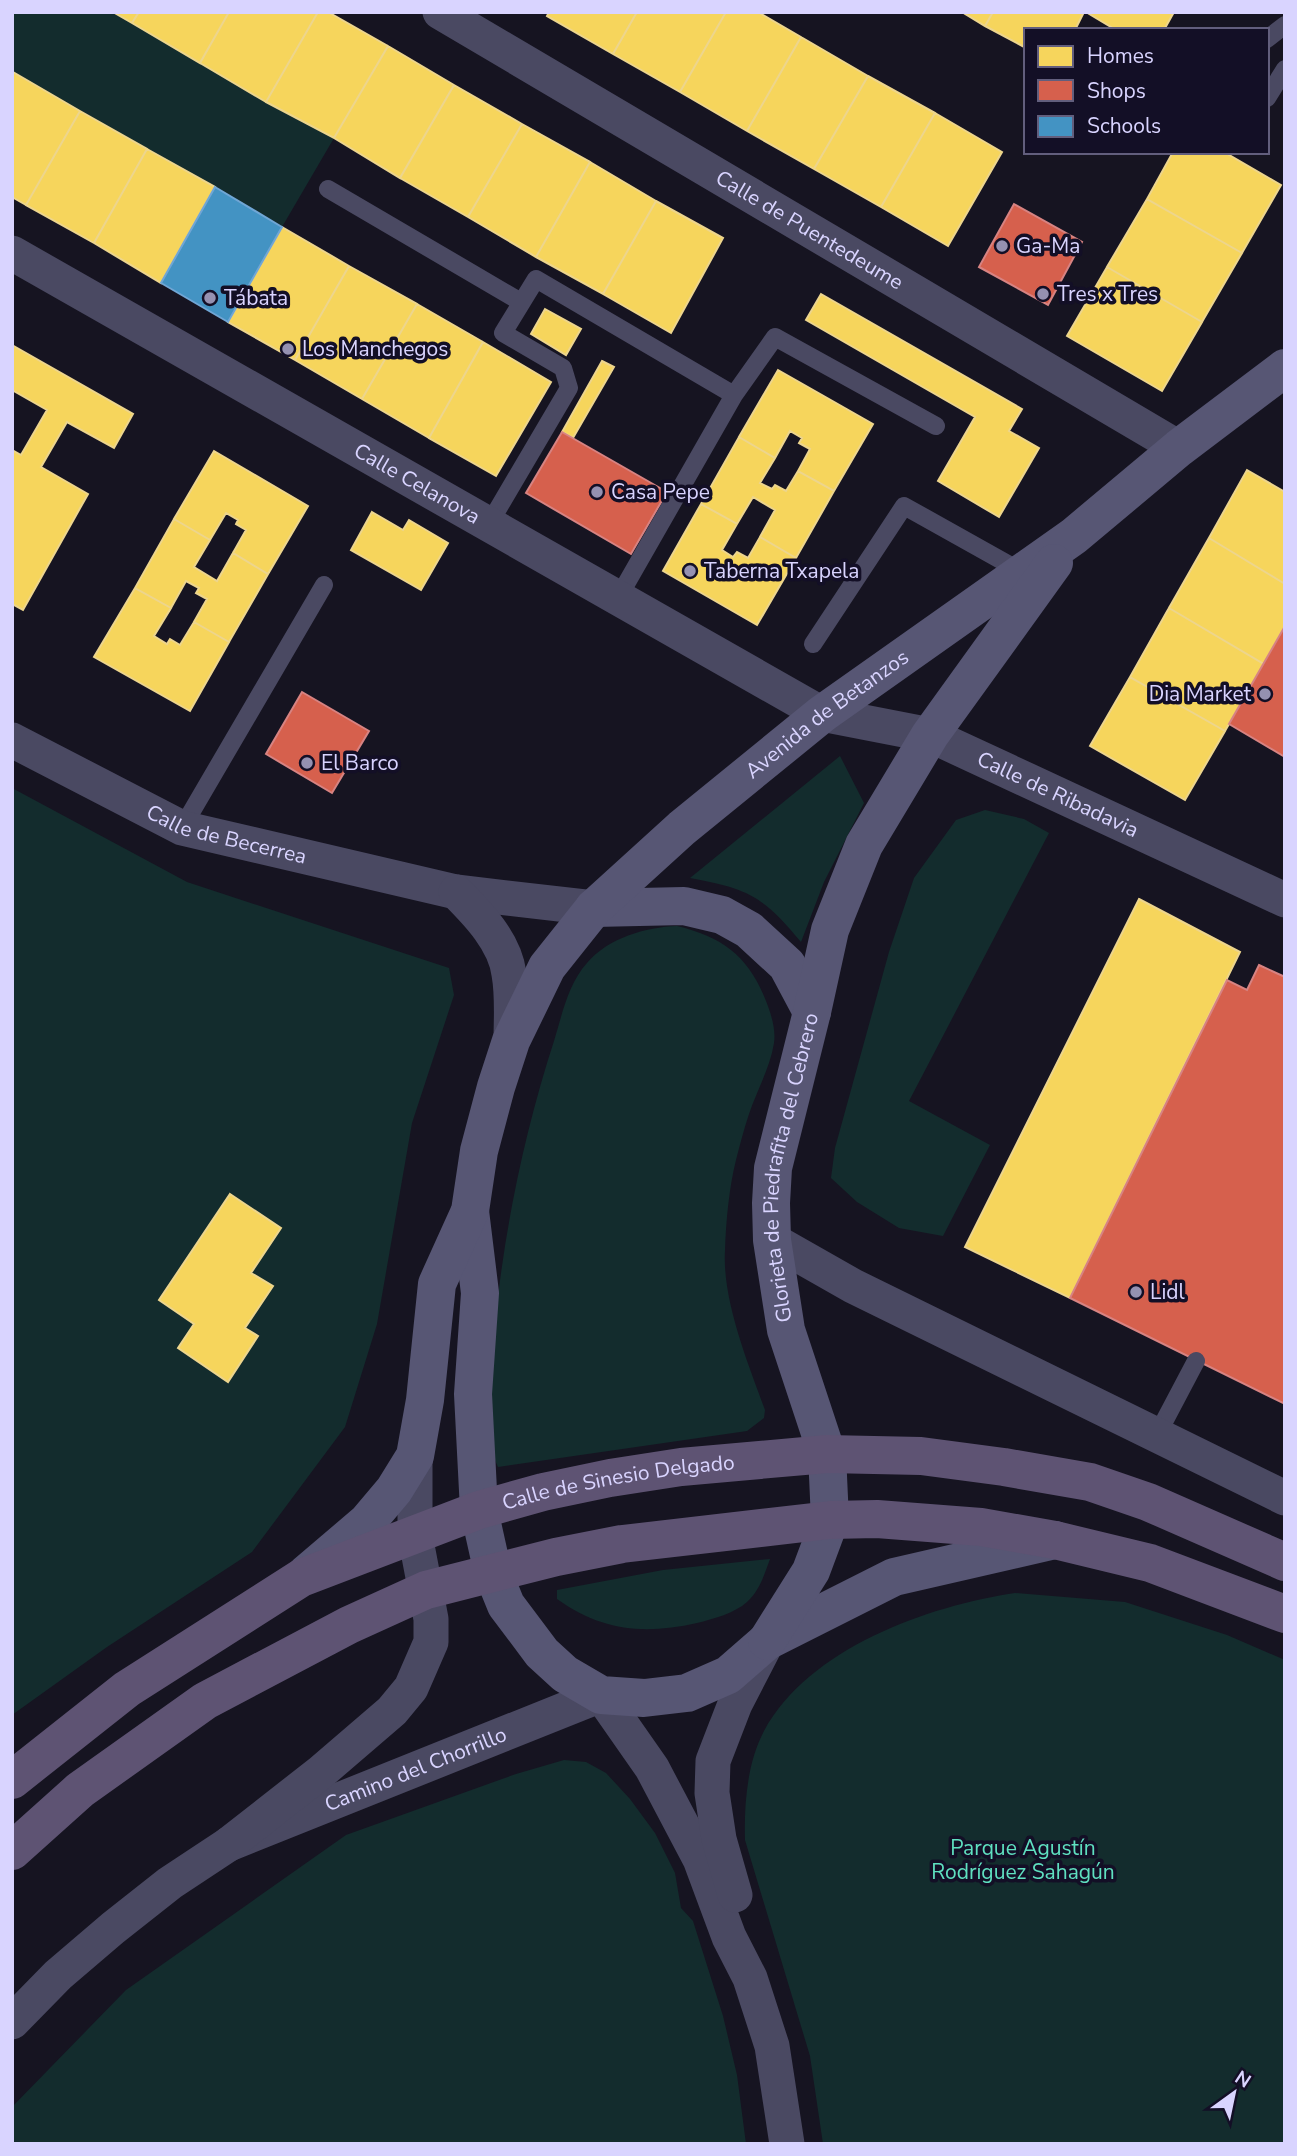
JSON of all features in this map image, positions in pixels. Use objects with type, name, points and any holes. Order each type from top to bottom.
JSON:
[{"type":"main road","name":"Calle de Sinesio Delgado","points":[[12,1780],[127,1689],[301,1578],[480,1510],[543,1492],[646,1472],[827,1454],[921,1455],[1090,1482],[1148,1502],[1285,1562]]},
{"type":"main road","points":[[12,1851],[80,1790],[205,1701],[349,1625],[426,1591],[622,1544],[830,1520],[877,1519],[957,1525],[1055,1540],[1150,1563],[1285,1614]]},
{"type":"street","name":"Calle de Puentedeume","points":[[440,12],[1179,448]]},
{"type":"street","name":"Calle Celanova","points":[[12,253],[822,714]]},
{"type":"street","name":"Avenida de Betanzos","points":[[594,908],[682,828],[822,714],[1074,536],[1179,448],[1285,368]]},
{"type":"street","name":"Avenida de Betanzos","points":[[812,1012],[830,930],[864,845],[930,735],[1074,536]]},
{"type":"street","name":"Calle de Ribadavia","points":[[822,714],[930,735],[1285,900]]},
{"type":"street","name":"Calle de Becerrea","points":[[12,740],[182,828],[456,892],[594,908]]},
{"type":"street","points":[[456,892],[482,917],[497,942],[509,972],[511,1041]]},
{"type":"street","name":"Glorieta de Piedrafita del Cebrero","points":[[594,908],[684,906],[722,915],[749,930],[787,965],[812,1012],[773,1168],[772,1240],[786,1330],[827,1454],[830,1520]]},
{"type":"street","points":[[594,908],[547,967],[511,1041],[479,1151],[470,1211],[480,1293],[473,1394],[480,1510],[493,1573],[506,1605],[542,1653],[565,1674],[601,1695],[652,1768],[700,1859],[729,1937],[750,1978],[772,2046],[787,2144]]},
{"type":"street","points":[[426,1591],[415,1535],[415,1455],[425,1400],[437,1284],[470,1211]]},
{"type":"street","points":[[772,1240],[853,1286],[1285,1498]]},
{"type":"street","points":[[301,1578],[367,1522],[394,1490],[415,1455]]},
{"type":"street","points":[[750,1978],[743,1921],[719,1839],[712,1793],[713,1761],[735,1704],[767,1641],[811,1571],[830,1520]]},
{"type":"street","points":[[601,1695],[644,1698],[688,1693],[728,1675],[767,1641],[894,1577],[1055,1540]]},
{"type":"street","name":"Camino del Chorrillo","points":[[12,2022],[58,1975],[113,1928],[170,1883],[229,1844],[392,1711],[411,1688],[431,1642],[431,1619],[426,1591]]},
{"type":"street","name":"Camino del Chorrillo","points":[[229,1844],[601,1695]]},
{"type":"lane","points":[[1269,37],[1285,25]]},
{"type":"lane","points":[[1269,95],[1285,69]]},
{"type":"lane","points":[[328,189],[521,302]]},
{"type":"lane","points":[[489,524],[569,388],[563,368],[503,333],[536,279],[734,396]]},
{"type":"lane","points":[[618,598],[734,396],[775,337],[936,426]]},
{"type":"lane","points":[[813,644],[904,506],[1022,572]]},
{"type":"lane","points":[[182,828],[324,585]]},
{"type":"lane","points":[[1157,1435],[1196,1361]]},
{"type":"green space","points":[[12,12],[113,12],[334,138],[282,227],[12,71]]},
{"type":"green space","points":[[840,756],[864,803],[824,882],[801,942],[776,914],[753,897],[727,886],[690,878]]},
{"type":"green space","points":[[12,788],[187,882],[449,968],[454,995],[412,1123],[377,1324],[345,1427],[252,1552],[107,1647],[12,1715]]},
{"type":"green space","points":[[985,810],[1024,819],[1049,833],[909,1101],[990,1145],[943,1236],[899,1228],[857,1202],[831,1178],[835,1148],[889,952],[914,878],[956,820]]},
{"type":"green space","points":[[677,926],[721,943],[742,961],[759,986],[774,1027],[772,1052],[749,1114],[734,1171],[728,1205],[725,1250],[725,1269],[732,1310],[765,1410],[764,1418],[747,1431],[498,1467],[494,1458],[492,1373],[494,1332],[505,1248],[521,1162],[563,1010],[580,971],[596,954],[628,936]]},
{"type":"green space","points":[[770,1559],[758,1587],[742,1606],[717,1617],[678,1627],[624,1628],[590,1618],[557,1599],[557,1590],[663,1570]]},
{"type":"green space","name":"Parque Agustín Rodríguez Sahagún","points":[[1015,1593],[1125,1602],[1227,1635],[1285,1660],[1285,2144],[823,2144],[810,2056],[745,1840],[748,1784],[758,1743],[784,1702],[810,1676],[840,1654],[909,1620],[945,1608]]},
{"type":"green space","points":[[564,1760],[586,1762],[606,1773],[630,1799],[655,1833],[675,1873],[681,1908],[693,1921],[723,2016],[737,2075],[746,2144],[12,2144],[12,2107],[126,1990],[346,1835],[516,1774]]},
{"type":"building: Homes","points":[[113,12],[139,12],[132,23]]},
{"type":"building: Homes","points":[[139,12],[229,12],[200,63],[132,23]]},
{"type":"building: Homes","points":[[229,12],[318,12],[266,102],[200,63]]},
{"type":"building: Homes","points":[[318,12],[328,12],[388,46],[334,138],[266,102]]},
{"type":"building: Homes","points":[[549,12],[637,12],[613,54],[547,16]]},
{"type":"building: Homes","points":[[637,12],[726,12],[680,92],[613,54]]},
{"type":"building: Homes","points":[[726,12],[758,12],[801,37],[747,131],[680,92]]},
{"type":"building: Homes","points":[[962,12],[993,12],[985,26]]},
{"type":"building: Homes","points":[[993,12],[1084,12],[1076,28],[1024,28],[1024,47],[985,26]]},
{"type":"building: Homes","points":[[1086,12],[1174,12],[1165,28],[1113,28]]},
{"type":"building: Homes","points":[[801,37],[868,76],[814,169],[747,131]]},
{"type":"building: Homes","points":[[388,46],[454,85],[400,178],[334,138]]},
{"type":"building: Homes","points":[[13,72],[80,111],[26,205],[12,197]]},
{"type":"building: Homes","points":[[868,76],[935,113],[881,207],[814,169]]},
{"type":"building: Homes","points":[[454,85],[522,124],[468,217],[400,178]]},
{"type":"building: Homes","points":[[80,111],[147,149],[94,243],[26,205]]},
{"type":"building: Homes","points":[[935,113],[1002,152],[948,246],[881,207]]},
{"type":"building: Homes","points":[[522,124],[590,162],[536,257],[468,217]]},
{"type":"building: Homes","points":[[147,149],[215,187],[161,283],[94,243]]},
{"type":"building: Homes","points":[[1172,154],[1227,154],[1281,185],[1242,253],[1147,199]]},
{"type":"building: Homes","points":[[590,162],[656,201],[603,294],[536,257]]},
{"type":"building: Homes","points":[[1147,199],[1242,253],[1202,322],[1107,267]]},
{"type":"building: Homes","points":[[656,201],[723,238],[671,333],[603,294]]},
{"type":"building: Homes","points":[[282,227],[349,266],[295,360],[228,322]]},
{"type":"building: Homes","points":[[349,266],[417,304],[362,399],[295,360]]},
{"type":"building: Homes","points":[[1107,267],[1202,322],[1162,391],[1067,336]]},
{"type":"building: Homes","points":[[821,294],[1022,409],[1009,431],[1039,448],[999,517],[938,481],[975,417],[806,320]]},
{"type":"building: Homes","points":[[417,304],[483,342],[429,438],[362,399]]},
{"type":"building: Homes","points":[[545,309],[581,329],[566,355],[531,334]]},
{"type":"building: Homes","points":[[483,342],[551,382],[496,476],[429,438]]},
{"type":"building: Homes","points":[[12,345],[133,414],[114,448],[67,422],[41,467],[88,494],[23,610],[12,604],[12,450],[21,455],[47,410],[12,390]]},
{"type":"building: Homes","points":[[602,361],[614,367],[573,438],[562,432]]},
{"type":"building: Homes","points":[[778,370],[873,424],[834,491],[798,471],[810,449],[799,443],[802,438],[790,431],[775,458],[739,437]]},
{"type":"building: Homes","points":[[739,437],[775,458],[760,483],[772,489],[775,485],[786,491],[798,471],[834,491],[796,558],[760,537],[775,510],[753,497],[737,524],[701,504]]},
{"type":"building: Homes","points":[[214,451],[308,506],[268,574],[233,553],[246,530],[236,524],[238,520],[226,513],[210,540],[174,519]]},
{"type":"building: Homes","points":[[1247,470],[1285,492],[1285,584],[1209,538]]},
{"type":"building: Homes","points":[[701,504],[737,524],[722,550],[733,557],[737,552],[748,558],[760,537],[796,558],[757,625],[663,571]]},
{"type":"building: Homes","points":[[372,512],[403,530],[409,520],[448,543],[421,590],[351,550]]},
{"type":"building: Homes","points":[[174,519],[210,540],[194,567],[217,581],[233,553],[268,574],[229,642],[194,622],[207,599],[196,593],[199,588],[186,581],[171,608],[135,588]]},
{"type":"building: Homes","points":[[1209,538],[1285,584],[1285,626],[1264,664],[1169,608]]},
{"type":"building: Homes","points":[[135,588],[171,608],[154,636],[167,644],[170,639],[180,645],[194,622],[229,642],[190,711],[94,657]]},
{"type":"building: Homes","points":[[1169,608],[1264,664],[1225,731],[1130,677]]},
{"type":"building: Homes","points":[[1130,677],[1225,731],[1185,800],[1090,746]]},
{"type":"building: Homes","points":[[1139,899],[1240,952],[1070,1298],[965,1247]]},
{"type":"building: Homes","points":[[230,1194],[281,1228],[251,1273],[273,1286],[245,1328],[258,1336],[228,1382],[178,1348],[194,1324],[159,1300]]},
{"type":"building: Shops","points":[[1014,204],[1082,242],[1048,305],[979,267]]},
{"type":"building: Shops","name":"Casa Pepe","points":[[562,432],[667,492],[631,554],[526,493]]},
{"type":"building: Shops","name":"Dia Market","points":[[1285,626],[1285,757],[1229,724]]},
{"type":"building: Shops","points":[[302,692],[369,731],[332,793],[266,754]]},
{"type":"building: Shops","points":[[1259,965],[1285,977],[1285,1404],[1070,1298],[1227,980],[1247,990]]},
{"type":"building: Schools","points":[[215,187],[282,227],[228,322],[161,283]]},
{"type":"place","name":"Ga-Ma","points":[[1002,246]]},
{"type":"place","name":"Tres x Tres","points":[[1043,294]]},
{"type":"place","name":"Tábata","points":[[210,298]]},
{"type":"place","name":"Los Manchegos","points":[[288,349]]},
{"type":"place","name":"Casa Pepe","points":[[597,492]]},
{"type":"place","name":"Taberna Txapela","points":[[690,571]]},
{"type":"place","name":"Dia Market","points":[[1265,694]]},
{"type":"place","name":"El Barco","points":[[307,763]]},
{"type":"place","name":"Lidl","points":[[1136,1292]]}]
